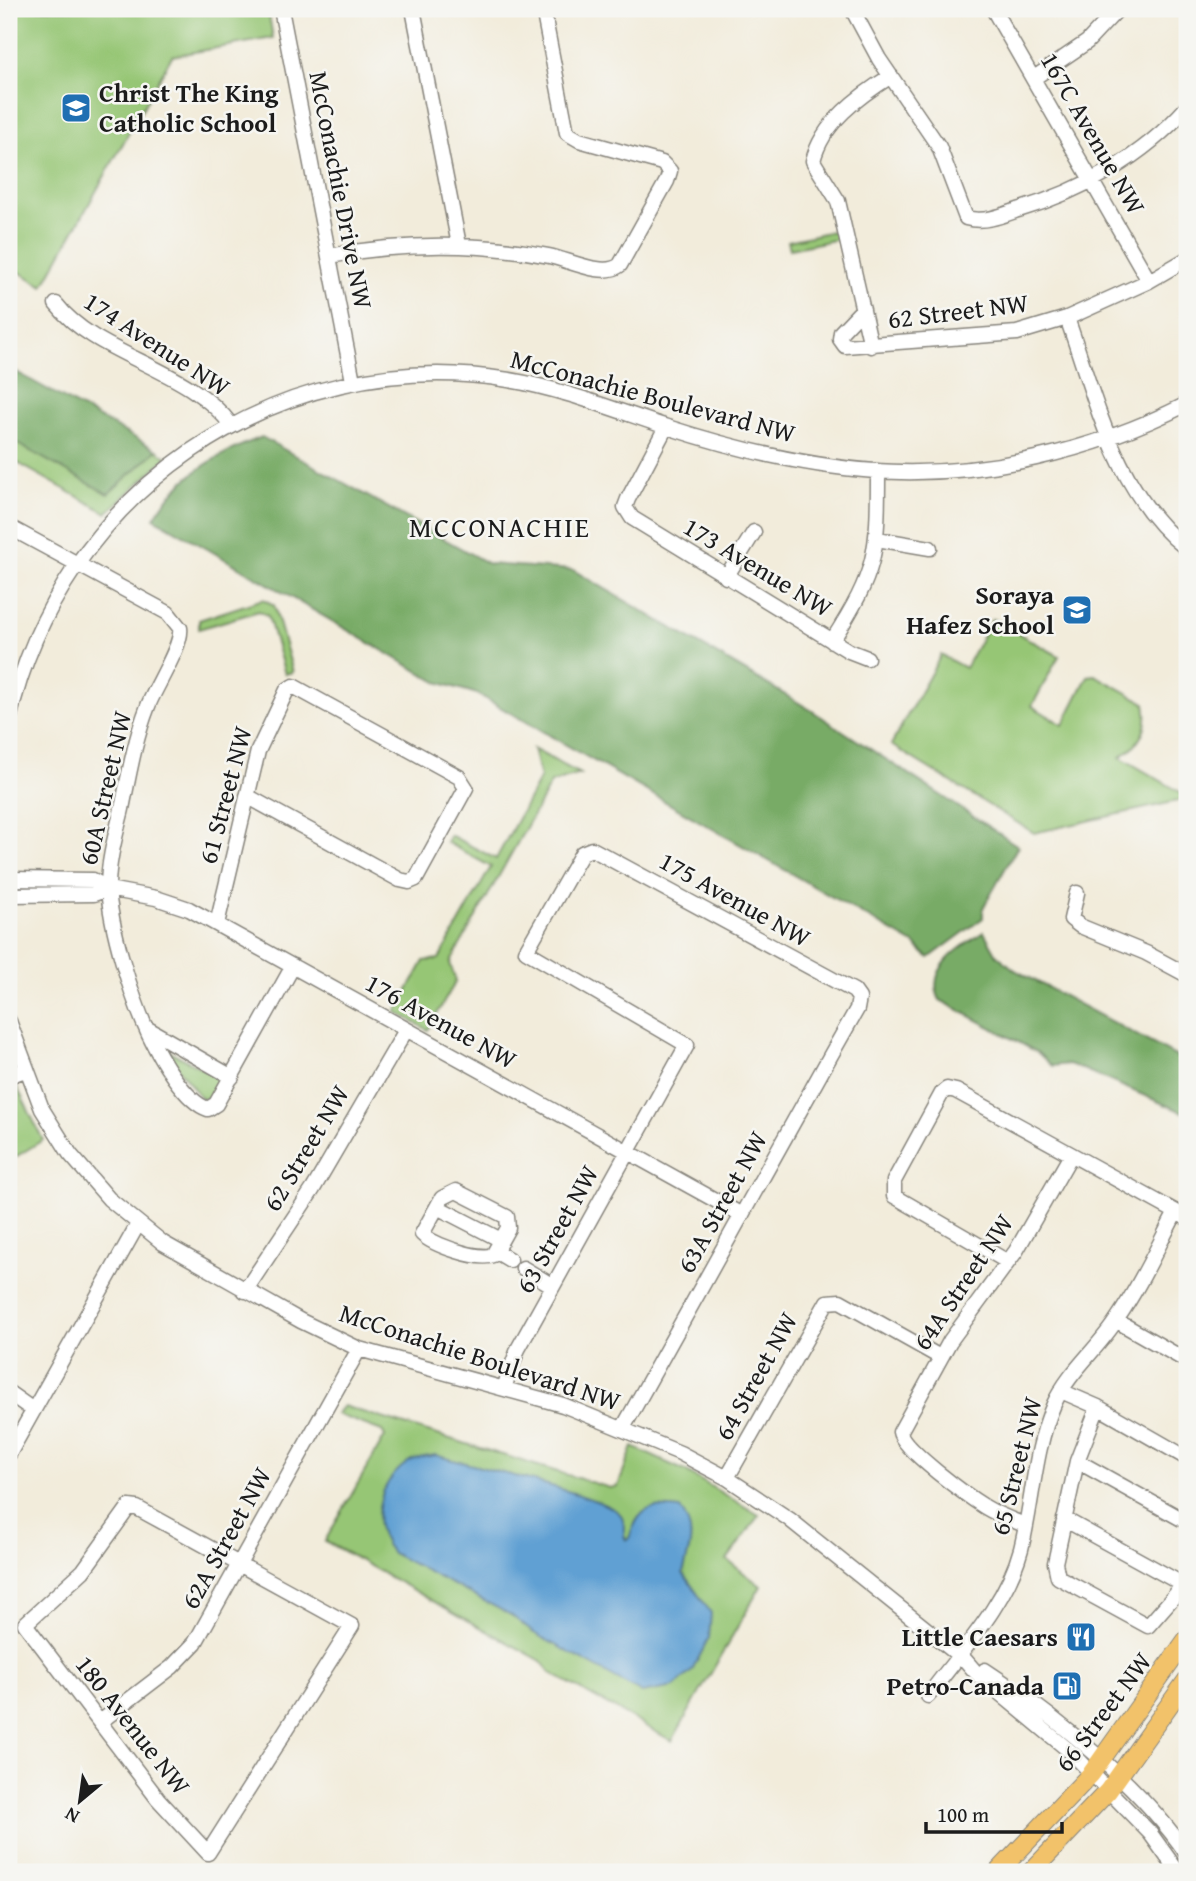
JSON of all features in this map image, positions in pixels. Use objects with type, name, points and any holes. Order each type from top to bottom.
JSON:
[{"type":"main road","name":"66 Street NW","points":[[998,1872],[1105,1776],[1187,1639]]},
{"type":"main road","points":[[1017,1872],[1105,1776],[1173,1685],[1187,1651]]},
{"type":"main road","name":"66 Street NW","points":[[1031,1872],[1105,1776],[1187,1680]]},
{"type":"street","name":"McConachie Drive NW","points":[[281,9],[353,381]]},
{"type":"street","points":[[414,9],[459,245]]},
{"type":"street","points":[[330,257],[395,247],[459,245],[537,254],[613,271],[627,256],[670,171],[662,163],[579,140],[567,133],[543,9]]},
{"type":"street","points":[[852,9],[891,76],[939,147],[966,218],[991,218],[1035,205],[1091,180],[1150,142],[1187,107]]},
{"type":"street","name":"167C Avenue NW","points":[[993,9],[1149,281]]},
{"type":"street","points":[[1034,78],[1080,47],[1118,9]]},
{"type":"street","points":[[871,346],[838,201],[813,161],[838,118],[853,102],[891,76]]},
{"type":"street","name":"62 Street NW","points":[[863,309],[841,332],[840,339],[845,346],[1017,334],[1067,318],[1149,281],[1187,259]]},
{"type":"street","name":"174 Avenue NW","points":[[56,304],[76,324],[209,401],[232,426]]},
{"type":"street","points":[[1067,318],[1109,438],[1127,478],[1143,503],[1187,548]]},
{"type":"street","name":"McConachie Boulevard NW","points":[[9,720],[15,673],[76,564],[112,520],[149,482],[184,455],[232,426],[261,412],[353,381],[450,375],[512,380],[564,393],[666,427],[773,458],[878,471],[995,465],[1049,455],[1109,438],[1187,404]]},
{"type":"street","name":"173 Avenue NW","points":[[666,427],[628,499],[627,513],[636,522],[726,577],[832,641],[867,658]]},
{"type":"street","points":[[832,641],[868,581],[877,539],[878,471]]},
{"type":"street","points":[[9,527],[76,564]]},
{"type":"street","points":[[726,577],[754,533]]},
{"type":"street","points":[[877,539],[930,548]]},
{"type":"street","name":"60A Street NW","points":[[76,564],[168,614],[178,625],[181,634],[153,692],[138,732],[111,858],[108,888],[114,925],[145,1027],[177,1081],[200,1107],[208,1109],[216,1104],[232,1077]]},
{"type":"street","name":"61 Street NW","points":[[218,924],[247,796],[264,734],[287,690],[292,686],[459,776],[466,788],[416,878],[409,882],[400,880],[247,796]]},
{"type":"street","name":"175 Avenue NW","points":[[555,900],[586,850],[598,852],[853,991],[859,998]]},
{"type":"street","name":"176 Avenue NW","points":[[9,879],[93,880],[108,888],[170,902],[218,924],[742,1215]]},
{"type":"street","name":"176 Avenue NW","points":[[9,895],[94,894],[108,888]]},
{"type":"street","points":[[1077,893],[1070,913],[1071,919],[1080,926],[1146,953],[1187,975]]},
{"type":"street","name":"63 Street NW","points":[[504,1388],[517,1349],[687,1045],[526,951],[555,900]]},
{"type":"street","points":[[145,1027],[232,1077],[293,966]]},
{"type":"street","name":"63A Street NW","points":[[623,1428],[857,1009],[859,998]]},
{"type":"street","name":"McConachie Boulevard NW","points":[[9,1021],[25,1070],[42,1109],[69,1154],[110,1199],[138,1224],[186,1258],[359,1349],[504,1388],[623,1428],[727,1478],[789,1519],[962,1658],[979,1676],[1072,1753],[1105,1776]]},
{"type":"street","name":"62 Street NW","points":[[245,1291],[313,1189],[406,1030]]},
{"type":"street","points":[[9,1076],[25,1070]]},
{"type":"street","points":[[1008,1262],[894,1196],[894,1181],[942,1093],[947,1089],[956,1091],[1182,1215]]},
{"type":"street","name":"64A Street NW","points":[[1026,1525],[996,1513],[973,1499],[901,1437],[901,1428],[940,1357],[1008,1262],[1071,1155]]},
{"type":"street","points":[[456,1191],[507,1217],[508,1227],[498,1246],[483,1258],[426,1238],[422,1234],[437,1207],[442,1198],[456,1191]]},
{"type":"street","points":[[437,1207],[498,1246],[510,1260]]},
{"type":"street","name":"65 Street NW","points":[[928,1696],[962,1658],[1011,1577],[1026,1525],[1047,1423],[1061,1391],[1117,1321],[1182,1215]]},
{"type":"street","points":[[9,1454],[138,1224]]},
{"type":"street","points":[[523,1268],[553,1286]]},
{"type":"street","name":"64 Street NW","points":[[727,1478],[823,1306],[831,1300],[840,1301],[940,1357]]},
{"type":"street","points":[[1117,1321],[1187,1361]]},
{"type":"street","name":"62A Street NW","points":[[100,1723],[187,1652],[240,1565],[359,1349]]},
{"type":"street","points":[[1061,1391],[1098,1407],[1187,1458]]},
{"type":"street","points":[[9,1393],[33,1410]]},
{"type":"street","points":[[1064,1519],[1184,1579],[1148,1626],[1058,1577],[1055,1563],[1064,1519],[1077,1461],[1098,1407]]},
{"type":"street","points":[[1077,1461],[1187,1522]]},
{"type":"street","name":"180 Avenue NW","points":[[130,1507],[137,1508],[240,1565],[352,1626],[208,1853],[158,1799],[25,1623],[83,1571],[130,1507]]},
{"type":"street","points":[[1105,1776],[1164,1824],[1187,1854]]},
{"type":"street","points":[[1105,1776],[1178,1872]]},
{"type":"green space","name":"Christ The King Catholic School","points":[[9,9],[268,9],[273,38],[172,56],[43,286],[9,266]]},
{"type":"green space","points":[[837,230],[839,239],[790,249],[788,241]]},
{"type":"green space","points":[[9,368],[157,450],[108,494],[9,439]]},
{"type":"green space","points":[[262,437],[489,564],[573,570],[811,710],[1018,846],[983,908],[983,918],[929,958],[914,944],[477,694],[437,682],[154,518],[187,478],[215,459]]},
{"type":"green space","points":[[9,439],[107,493],[157,450],[167,457],[107,513],[9,458]]},
{"type":"green space","points":[[263,599],[274,605],[293,672],[285,674],[268,616],[259,611],[199,629],[199,620]]},
{"type":"green space","points":[[992,619],[1059,656],[1032,706],[1063,725],[1088,676],[1095,675],[1145,703],[1146,720],[1142,734],[1133,747],[1120,757],[1187,796],[1187,799],[1034,833],[891,745],[941,655],[965,668]]},
{"type":"green space","points":[[533,749],[580,774],[551,783],[450,963],[456,981],[428,1030],[396,1012],[424,961],[439,959],[491,867],[446,842],[450,835],[496,859],[540,778]]},
{"type":"green space","points":[[984,932],[997,955],[1015,970],[1187,1062],[1187,1114],[1069,1064],[1052,1066],[1037,1052],[940,1000],[936,989],[941,969],[956,951]]},
{"type":"green space","points":[[169,1051],[221,1078],[212,1098],[202,1099],[169,1057]]},
{"type":"green space","points":[[9,1085],[17,1087],[43,1140],[9,1161]]},
{"type":"green space","points":[[343,1406],[610,1488],[618,1486],[633,1447],[683,1470],[759,1515],[727,1560],[761,1586],[672,1741],[551,1673],[541,1661],[325,1541],[385,1436],[382,1431],[336,1414]]},
{"type":"water","points":[[435,1455],[534,1481],[611,1507],[623,1518],[626,1540],[637,1520],[647,1510],[660,1507],[680,1509],[689,1525],[691,1540],[683,1573],[711,1613],[709,1638],[692,1671],[674,1687],[642,1693],[532,1632],[511,1615],[392,1553],[380,1530],[378,1517],[383,1493],[397,1471],[408,1462]]},
{"type":"place","name":"Christ The King Catholic School","points":[[76,108]]},
{"type":"place","name":"Soraya Hafez School","points":[[1077,610]]},
{"type":"place","name":"Little Caesars","points":[[1081,1637]]},
{"type":"place","name":"Petro-Canada","points":[[1067,1686]]},
{"type":"district","name":"MCCONACHIE","points":[[500,527]]}]
